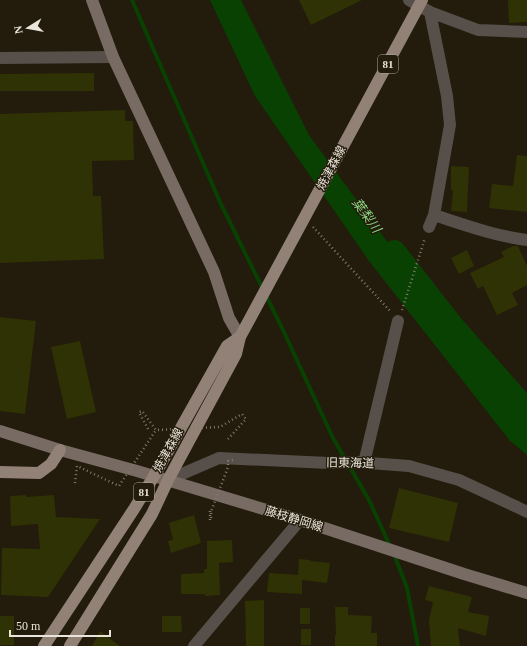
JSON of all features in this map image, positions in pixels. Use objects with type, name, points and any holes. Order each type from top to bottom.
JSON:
[{"type":"main road","points":[[92,0],[114,57],[214,272],[229,318],[240,337]]},
{"type":"main road","name":"焼津森線","points":[[70,646],[152,514],[168,480],[236,354],[240,337],[274,272],[420,4]]},
{"type":"main road","name":"焼津森線","points":[[44,646],[134,509],[227,346],[240,337]]},
{"type":"main road","name":"藤枝静岡線","points":[[0,431],[300,520],[527,593]]},
{"type":"main road","points":[[0,472],[39,473],[51,464],[60,450]]},
{"type":"street","points":[[420,4],[478,30],[527,32]]},
{"type":"street","points":[[420,4],[447,96],[450,125],[434,215],[429,226]]},
{"type":"street","points":[[0,58],[114,57]]},
{"type":"street","points":[[434,215],[490,233],[527,240]]},
{"type":"street","points":[[360,463],[398,321]]},
{"type":"street","name":"旧東海道","points":[[168,480],[218,458],[409,466],[460,480],[527,512]]},
{"type":"street","points":[[194,646],[300,520]]},
{"type":"path","points":[[304,218],[398,321],[429,226]]},
{"type":"path","points":[[148,429],[139,412],[142,411],[156,430]]},
{"type":"path","points":[[156,430],[220,427],[242,414],[246,419],[228,439]]},
{"type":"path","points":[[75,483],[77,466],[119,486],[156,430]]},
{"type":"path","points":[[210,512],[211,520],[211,512],[228,467],[228,461],[233,460]]},
{"type":"water","points":[[210,0],[241,0],[309,135],[506,404],[527,418],[527,455],[510,441],[369,261],[255,96]]},
{"type":"building","points":[[299,0],[362,0],[311,25]]},
{"type":"building","points":[[508,0],[527,0],[527,22],[509,23]]},
{"type":"building","points":[[94,73],[94,91],[0,91],[0,74]]},
{"type":"building","points":[[125,110],[125,121],[133,121],[134,160],[92,161],[93,196],[101,196],[104,259],[0,263],[0,114]]},
{"type":"building","points":[[517,155],[527,156],[527,212],[489,208],[492,184],[513,186]]},
{"type":"building","points":[[451,166],[469,167],[467,212],[451,211],[453,190],[451,190]]},
{"type":"building","points":[[513,246],[518,246],[527,266],[527,285],[512,293],[518,305],[497,315],[483,286],[478,289],[470,273],[504,257],[501,252]]},
{"type":"building","points":[[467,250],[474,266],[459,274],[451,258]]},
{"type":"building","points":[[0,317],[36,321],[25,414],[0,411]]},
{"type":"building","points":[[80,341],[96,412],[67,419],[51,347]]},
{"type":"building","points":[[399,488],[458,503],[449,542],[389,528]]},
{"type":"building","points":[[26,495],[26,497],[54,495],[56,517],[100,519],[48,597],[1,595],[2,548],[40,549],[38,524],[11,526],[10,496]]},
{"type":"building","points":[[194,515],[201,543],[171,553],[168,541],[173,540],[169,523]]},
{"type":"building","points":[[232,540],[233,562],[219,563],[220,595],[205,596],[205,594],[181,594],[181,574],[204,573],[204,569],[207,569],[207,541]]},
{"type":"building","points":[[299,559],[330,563],[327,583],[302,580],[302,594],[267,592],[269,573],[298,575]]},
{"type":"building","points":[[429,586],[472,597],[468,612],[489,616],[486,636],[458,628],[460,646],[431,646],[429,620],[433,602],[425,600]]},
{"type":"building","points":[[264,600],[264,646],[246,646],[245,601]]},
{"type":"building","points":[[335,607],[348,607],[348,615],[372,616],[371,633],[377,633],[377,646],[335,646]]},
{"type":"building","points":[[300,608],[310,608],[310,624],[300,624]]},
{"type":"building","points":[[0,616],[14,616],[14,645],[0,645]]},
{"type":"building","points":[[162,616],[181,616],[182,632],[162,632]]},
{"type":"building","points":[[301,629],[311,629],[311,645],[301,645]]},
{"type":"building","points":[[100,631],[120,646],[92,646]]},
{"type":"waterway","points":[[132,0],[220,202],[283,330],[333,438],[369,500],[391,548]]},
{"type":"waterway","name":"葉梨川","points":[[394,252],[451,325],[527,411]]},
{"type":"waterway","points":[[394,554],[407,588],[418,646]]}]
